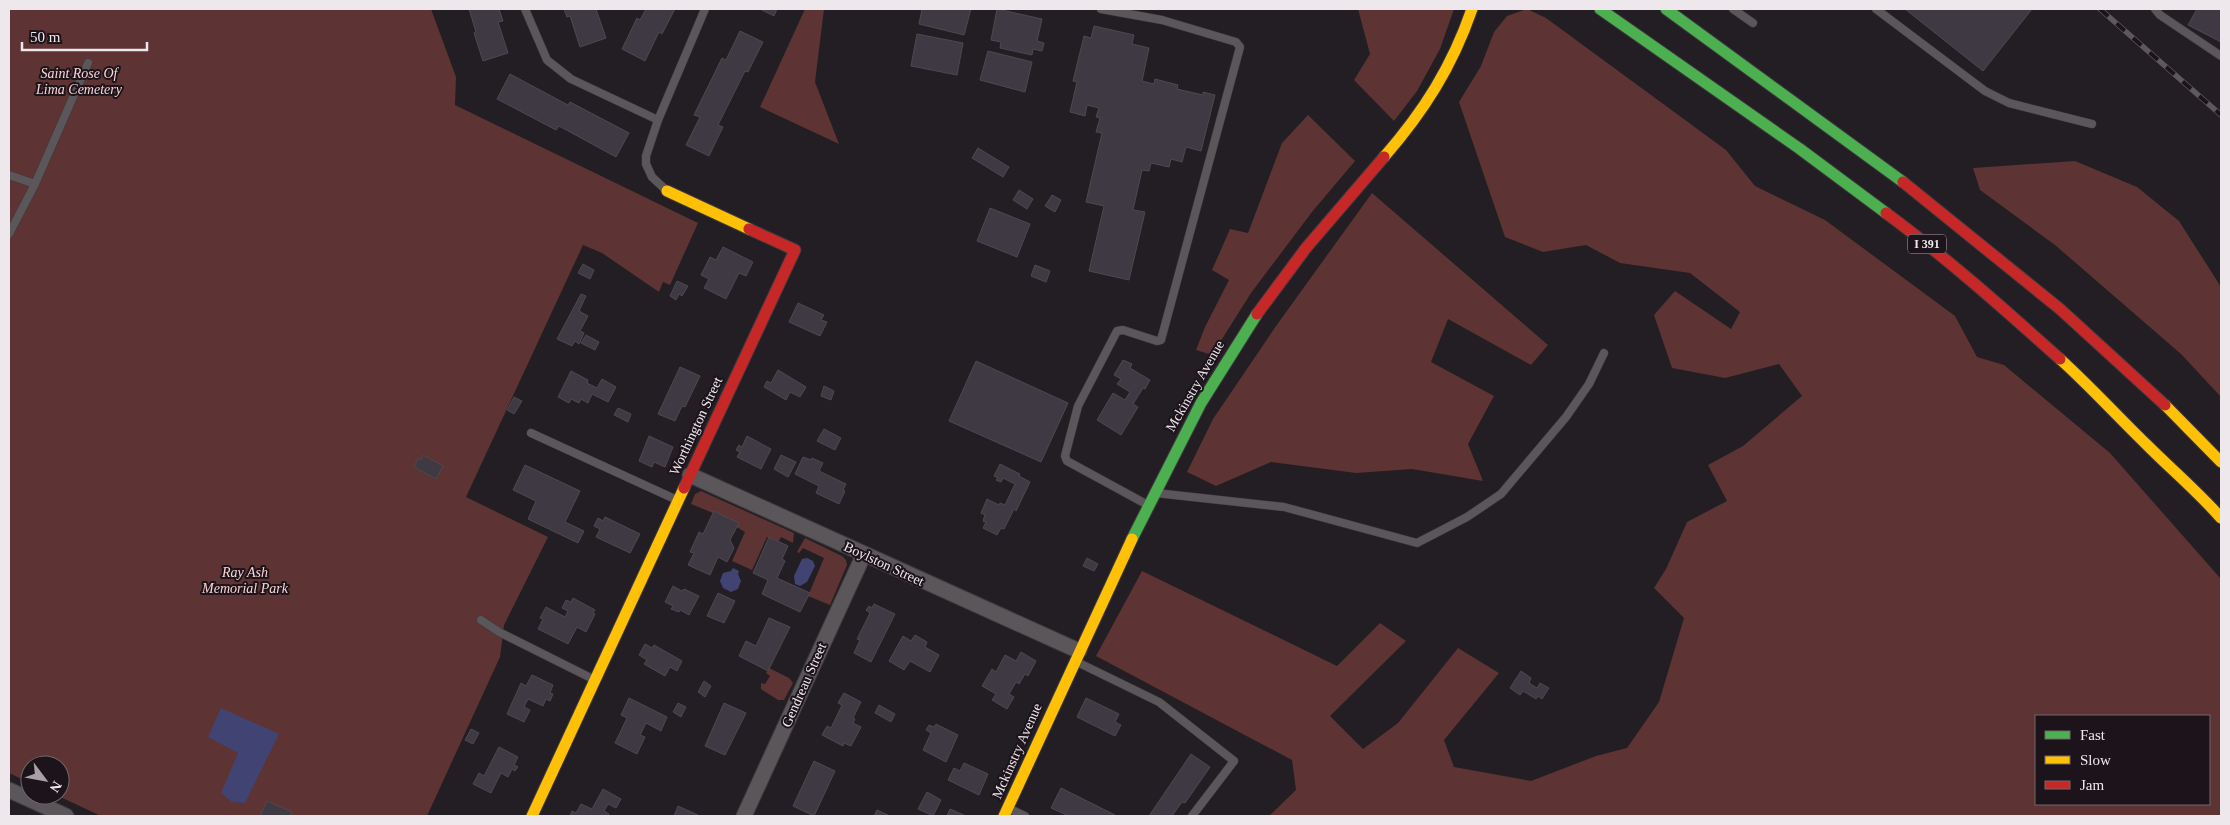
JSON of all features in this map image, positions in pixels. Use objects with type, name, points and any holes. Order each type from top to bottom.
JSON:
[{"type":"main road","name":"Mckinstry Avenue","points":[[1006,812],[1148,505],[1209,389],[1252,322],[1313,239],[1408,131],[1428,102],[1457,50],[1472,9]]},
{"type":"main road","name":"I 391","points":[[1600,9],[1800,149],[1921,239],[1995,301],[2088,384],[2148,446],[2198,492],[2221,518]]},
{"type":"main road","name":"I 391","points":[[1666,9],[1921,194],[1994,251],[2065,312],[2156,395],[2221,462]]},
{"type":"main road","name":"Worthington Street","points":[[532,816],[795,250],[667,191]]},
{"type":"street","name":"Boylston Street","points":[[690,475],[864,554],[1077,656]]},
{"type":"street","name":"Gendreau Street","points":[[744,816],[864,554]]},
{"type":"street","points":[[9,790],[66,816]]},
{"type":"lane","points":[[525,9],[547,60],[571,79],[658,120],[705,9]]},
{"type":"lane","points":[[1102,9],[1162,20],[1236,42],[1240,47],[1161,340],[1157,341],[1123,330],[1117,331],[1078,406],[1065,456],[1067,461],[1148,505]]},
{"type":"lane","points":[[1733,9],[1753,23]]},
{"type":"lane","points":[[1876,9],[1993,95],[2009,103],[2092,124]]},
{"type":"lane","points":[[2155,9],[2160,15],[2221,56]]},
{"type":"lane","points":[[9,234],[35,184],[88,63]]},
{"type":"lane","name":"Worthington Street","points":[[658,120],[648,148],[646,164],[656,182],[667,191]]},
{"type":"lane","points":[[9,175],[35,184]]},
{"type":"lane","points":[[1154,493],[1284,507],[1417,543],[1468,517],[1501,494],[1566,418],[1588,384],[1604,353]]},
{"type":"lane","points":[[531,433],[678,500]]},
{"type":"lane","points":[[481,620],[499,632],[595,680]]},
{"type":"lane","points":[[1077,656],[1159,702],[1234,761],[1192,816]]},
{"type":"lane","points":[[1006,812],[1025,816]]},
{"type":"green space","name":"Ray Ash Memorial Park","points":[[9,9],[431,9],[456,77],[455,105],[698,223],[670,285],[663,282],[659,292],[602,253],[583,245],[466,497],[548,537],[504,625],[500,657],[427,816],[101,816],[70,802],[70,755],[20,755],[20,778],[9,773]]},
{"type":"green space","points":[[805,9],[824,9],[815,82],[839,144],[760,107]]},
{"type":"green space","points":[[1358,9],[1454,9],[1440,49],[1417,91],[1394,121],[1354,80],[1370,54]]},
{"type":"green space","points":[[1527,9],[1546,18],[1726,150],[1755,186],[1825,220],[1955,316],[1977,357],[2004,365],[2110,453],[2221,579],[2221,816],[1269,816],[1296,790],[1292,760],[1096,656],[1142,571],[1337,666],[1380,623],[1406,641],[1330,716],[1363,749],[1398,723],[1458,648],[1499,673],[1444,740],[1454,767],[1531,781],[1596,756],[1627,748],[1659,702],[1684,618],[1654,588],[1666,569],[1687,522],[1727,501],[1708,465],[1743,446],[1802,396],[1779,364],[1725,378],[1672,368],[1654,315],[1675,291],[1731,329],[1740,312],[1690,273],[1620,263],[1586,245],[1543,252],[1505,237],[1459,102],[1481,66],[1494,32],[1507,16]]},
{"type":"green space","points":[[1308,115],[1355,161],[1312,212],[1251,293],[1212,355],[1196,350],[1205,327],[1229,280],[1212,270],[1230,229],[1248,233],[1282,143]]},
{"type":"green space","points":[[2075,161],[2137,187],[2179,221],[2221,287],[2221,397],[2181,354],[2055,245],[1980,190],[1973,168]]},
{"type":"green space","points":[[1372,193],[1548,345],[1531,365],[1448,319],[1431,362],[1494,396],[1468,444],[1483,481],[1412,469],[1356,473],[1271,462],[1216,486],[1187,472],[1213,419],[1276,326]]},
{"type":"green space","points":[[701,491],[794,533],[793,543],[781,537],[779,541],[767,537],[752,570],[732,561],[745,532],[713,513],[691,504],[695,494]]},
{"type":"green space","points":[[805,538],[842,556],[846,560],[847,565],[830,605],[808,596],[824,558],[803,548],[799,553],[797,552]]},
{"type":"green space","points":[[769,668],[789,678],[793,683],[784,700],[778,700],[761,689],[761,683],[765,684],[770,676],[766,673]]},
{"type":"water","points":[[807,558],[813,561],[815,566],[807,582],[800,586],[795,584],[794,576],[802,559]]},
{"type":"water","points":[[733,568],[739,571],[738,574],[741,581],[738,589],[731,592],[723,588],[720,581],[723,573],[731,571]]},
{"type":"water","points":[[221,708],[279,734],[245,803],[232,802],[221,793],[238,753],[208,737]]},
{"type":"building","points":[[469,9],[499,9],[503,21],[498,22],[508,53],[483,61]]},
{"type":"building","points":[[564,9],[596,9],[606,38],[580,47],[570,16],[567,17]]},
{"type":"building","points":[[646,9],[675,9],[662,34],[659,32],[645,61],[622,49],[637,18],[640,20]]},
{"type":"building","points":[[760,9],[777,9],[774,16]]},
{"type":"building","points":[[922,9],[971,9],[964,35],[919,24]]},
{"type":"building","points":[[997,9],[1042,19],[1037,41],[1044,43],[1042,51],[1033,49],[1032,55],[1000,48],[1001,42],[991,40]]},
{"type":"building","points":[[1905,9],[2032,9],[1983,71]]},
{"type":"building","points":[[2197,9],[2221,9],[2221,42],[2188,25]]},
{"type":"building","points":[[1094,26],[1134,35],[1132,44],[1149,48],[1142,81],[1154,84],[1155,79],[1178,85],[1177,89],[1203,95],[1203,92],[1215,95],[1201,151],[1186,147],[1182,162],[1171,159],[1169,167],[1151,163],[1149,171],[1142,170],[1133,210],[1145,212],[1129,280],[1089,271],[1104,206],[1086,202],[1102,133],[1096,132],[1100,118],[1096,117],[1099,108],[1087,105],[1085,116],[1070,112],[1077,82],[1073,81],[1084,36],[1091,38]]},
{"type":"building","points":[[740,31],[763,42],[748,72],[745,71],[718,125],[723,127],[709,156],[686,145],[700,117],[694,115],[722,58],[726,60]]},
{"type":"building","points":[[917,34],[963,43],[957,75],[911,66]]},
{"type":"building","points":[[988,51],[1032,62],[1025,92],[980,80]]},
{"type":"building","points":[[510,74],[568,105],[570,102],[629,133],[616,157],[559,126],[556,130],[497,99]]},
{"type":"building","points":[[978,148],[1009,167],[1003,177],[972,158]]},
{"type":"building","points":[[1019,190],[1033,199],[1027,209],[1013,200]]},
{"type":"building","points":[[1052,195],[1061,200],[1055,212],[1045,206]]},
{"type":"building","points":[[990,208],[1030,224],[1017,257],[977,241]]},
{"type":"building","points":[[723,247],[753,262],[746,276],[739,273],[726,299],[704,288],[709,279],[701,275],[710,257],[716,260]]},
{"type":"building","points":[[583,264],[594,270],[590,279],[578,273]]},
{"type":"building","points":[[1035,265],[1050,271],[1046,282],[1031,276]]},
{"type":"building","points":[[677,281],[688,286],[682,296],[679,294],[676,300],[670,296]]},
{"type":"building","points":[[581,294],[586,296],[579,311],[588,316],[580,331],[584,333],[579,344],[575,341],[572,346],[557,339]]},
{"type":"building","points":[[798,303],[824,315],[821,320],[827,322],[820,336],[789,322]]},
{"type":"building","points":[[586,335],[599,342],[595,350],[581,343]]},
{"type":"building","points":[[1123,360],[1132,364],[1130,368],[1150,380],[1133,404],[1138,407],[1121,435],[1097,420],[1113,393],[1125,400],[1130,392],[1117,384],[1121,379],[1114,375]]},
{"type":"building","points":[[976,361],[1068,403],[1041,462],[949,421]]},
{"type":"building","points":[[680,367],[700,376],[685,407],[682,406],[675,421],[658,414]]},
{"type":"building","points":[[778,370],[806,387],[800,397],[790,392],[786,400],[764,387],[767,381],[771,383]]},
{"type":"building","points":[[571,371],[588,380],[587,383],[597,388],[602,379],[616,387],[608,402],[592,394],[588,403],[581,399],[579,403],[571,399],[569,403],[558,397]]},
{"type":"building","points":[[824,386],[834,391],[831,400],[821,396]]},
{"type":"building","points":[[514,397],[522,401],[514,414],[507,410]]},
{"type":"building","points":[[618,408],[631,414],[628,422],[614,415]]},
{"type":"building","points":[[824,429],[841,438],[835,450],[817,441]]},
{"type":"building","points":[[649,436],[673,447],[665,467],[654,462],[652,467],[639,461]]},
{"type":"building","points":[[747,436],[771,449],[761,469],[737,457],[740,452],[736,450],[739,445],[742,447]]},
{"type":"building","points":[[423,455],[443,466],[436,479],[414,467],[418,458],[421,460]]},
{"type":"building","points":[[781,455],[796,462],[788,477],[774,469]]},
{"type":"building","points":[[803,457],[811,460],[812,458],[823,463],[819,471],[846,484],[839,504],[816,493],[819,486],[795,474]]},
{"type":"building","points":[[1000,464],[1020,474],[1019,476],[1030,482],[1016,511],[1014,509],[1004,529],[1001,528],[997,535],[983,528],[986,522],[983,521],[985,515],[981,513],[987,499],[999,505],[1000,503],[1005,505],[1015,484],[1003,478],[1001,482],[996,480],[998,478],[994,476]]},
{"type":"building","points":[[525,465],[580,491],[565,522],[584,531],[578,543],[528,519],[536,501],[513,490]]},
{"type":"building","points":[[714,511],[739,523],[730,540],[734,548],[727,562],[718,557],[710,575],[688,565],[694,553],[690,552],[699,532],[703,534]]},
{"type":"building","points":[[605,517],[640,534],[630,553],[596,537],[600,529],[594,526],[598,518],[603,521]]},
{"type":"building","points":[[769,537],[788,546],[782,559],[785,561],[777,578],[810,593],[800,612],[762,594],[768,580],[753,573]]},
{"type":"building","points":[[1087,558],[1098,564],[1094,571],[1083,566]]},
{"type":"building","points":[[673,586],[699,596],[689,615],[680,610],[679,612],[671,609],[673,606],[665,602]]},
{"type":"building","points":[[718,593],[735,601],[724,623],[707,616]]},
{"type":"building","points":[[573,598],[595,610],[593,613],[595,614],[586,632],[577,627],[568,644],[538,629],[543,619],[540,618],[546,607],[565,617],[568,611],[562,608],[566,600],[571,602]]},
{"type":"building","points":[[874,604],[895,614],[871,662],[854,653],[860,640],[857,639],[870,613],[866,610],[869,606],[872,608]]},
{"type":"building","points":[[769,618],[790,627],[768,671],[739,656],[746,641],[756,646]]},
{"type":"building","points":[[915,635],[927,642],[925,647],[939,655],[930,672],[910,661],[904,670],[889,661],[903,636],[911,641]]},
{"type":"building","points":[[645,644],[652,648],[654,645],[682,661],[677,671],[670,667],[665,676],[644,664],[647,660],[639,655]]},
{"type":"building","points":[[1021,652],[1036,661],[1028,676],[1025,674],[1019,684],[1016,682],[1009,694],[1014,697],[1007,709],[992,700],[996,694],[982,686],[992,669],[996,672],[1005,655],[1016,661]]},
{"type":"building","points":[[1521,671],[1531,678],[1529,683],[1537,688],[1540,683],[1549,688],[1542,699],[1538,696],[1536,699],[1523,691],[1520,695],[1510,688]]},
{"type":"building","points":[[532,675],[553,685],[550,693],[553,694],[550,701],[546,699],[543,706],[528,699],[524,707],[530,710],[524,722],[507,714],[521,683],[526,686]]},
{"type":"building","points":[[704,681],[711,686],[705,697],[698,692]]},
{"type":"building","points":[[844,693],[861,702],[853,718],[855,719],[853,723],[861,727],[851,746],[844,743],[843,746],[822,735],[827,726],[831,728],[842,705],[838,703]]},
{"type":"building","points":[[629,698],[667,717],[661,731],[646,723],[640,735],[645,737],[637,754],[615,743],[627,718],[621,715]]},
{"type":"building","points":[[1086,698],[1119,714],[1115,722],[1121,725],[1115,736],[1077,717]]},
{"type":"building","points":[[678,703],[686,707],[681,717],[673,712]]},
{"type":"building","points":[[724,703],[746,713],[725,755],[705,746]]},
{"type":"building","points":[[879,705],[895,714],[891,722],[875,713]]},
{"type":"building","points":[[936,724],[958,735],[946,762],[923,750],[931,733],[926,730],[929,725],[934,727]]},
{"type":"building","points":[[471,729],[479,733],[473,744],[465,740]]},
{"type":"building","points":[[499,747],[518,757],[514,765],[518,767],[515,771],[512,769],[508,777],[501,773],[491,793],[473,784],[479,773],[484,776]]},
{"type":"building","points":[[1191,754],[1210,767],[1185,803],[1182,802],[1172,816],[1149,816]]},
{"type":"building","points":[[814,761],[835,771],[814,816],[793,806]]},
{"type":"building","points":[[964,763],[988,774],[979,795],[948,780],[954,768],[960,771]]},
{"type":"building","points":[[1061,788],[1117,816],[1069,816],[1051,808]]},
{"type":"building","points":[[603,789],[621,799],[616,808],[608,804],[604,811],[609,814],[608,816],[570,816],[572,811],[576,813],[581,804],[592,809]]},
{"type":"building","points":[[927,792],[941,800],[933,816],[918,809]]},
{"type":"building","points":[[267,801],[292,812],[290,816],[260,816]]},
{"type":"building","points":[[678,806],[700,816],[674,816]]},
{"type":"building","points":[[950,809],[966,816],[947,816]]},
{"type":"building","points":[[877,810],[890,816],[874,816]]},
{"type":"railway","points":[[2100,9],[2221,115]]},
{"type":"traffic: fast","points":[[1600,9],[1800,149],[1886,213]]},
{"type":"traffic: fast","points":[[1666,9],[1903,182]]},
{"type":"traffic: fast","points":[[1132,539],[1201,403],[1257,314]]},
{"type":"traffic: slow","points":[[1384,157],[1412,123],[1436,88],[1455,50],[1472,9]]},
{"type":"traffic: slow","points":[[667,191],[749,229]]},
{"type":"traffic: slow","points":[[2060,359],[2221,518]]},
{"type":"traffic: slow","points":[[2165,405],[2221,462]]},
{"type":"traffic: slow","points":[[532,816],[684,488]]},
{"type":"traffic: slow","points":[[1004,816],[1132,539]]},
{"type":"traffic: jam","points":[[1257,314],[1306,248],[1384,157]]},
{"type":"traffic: jam","points":[[1903,182],[2060,309],[2165,405]]},
{"type":"traffic: jam","points":[[1886,213],[1953,266],[2060,359]]},
{"type":"traffic: jam","points":[[684,488],[795,250],[749,229]]},
{"type":"park label","name":"Saint Rose Of Lima Cemetery","points":[[79,82]]}]
